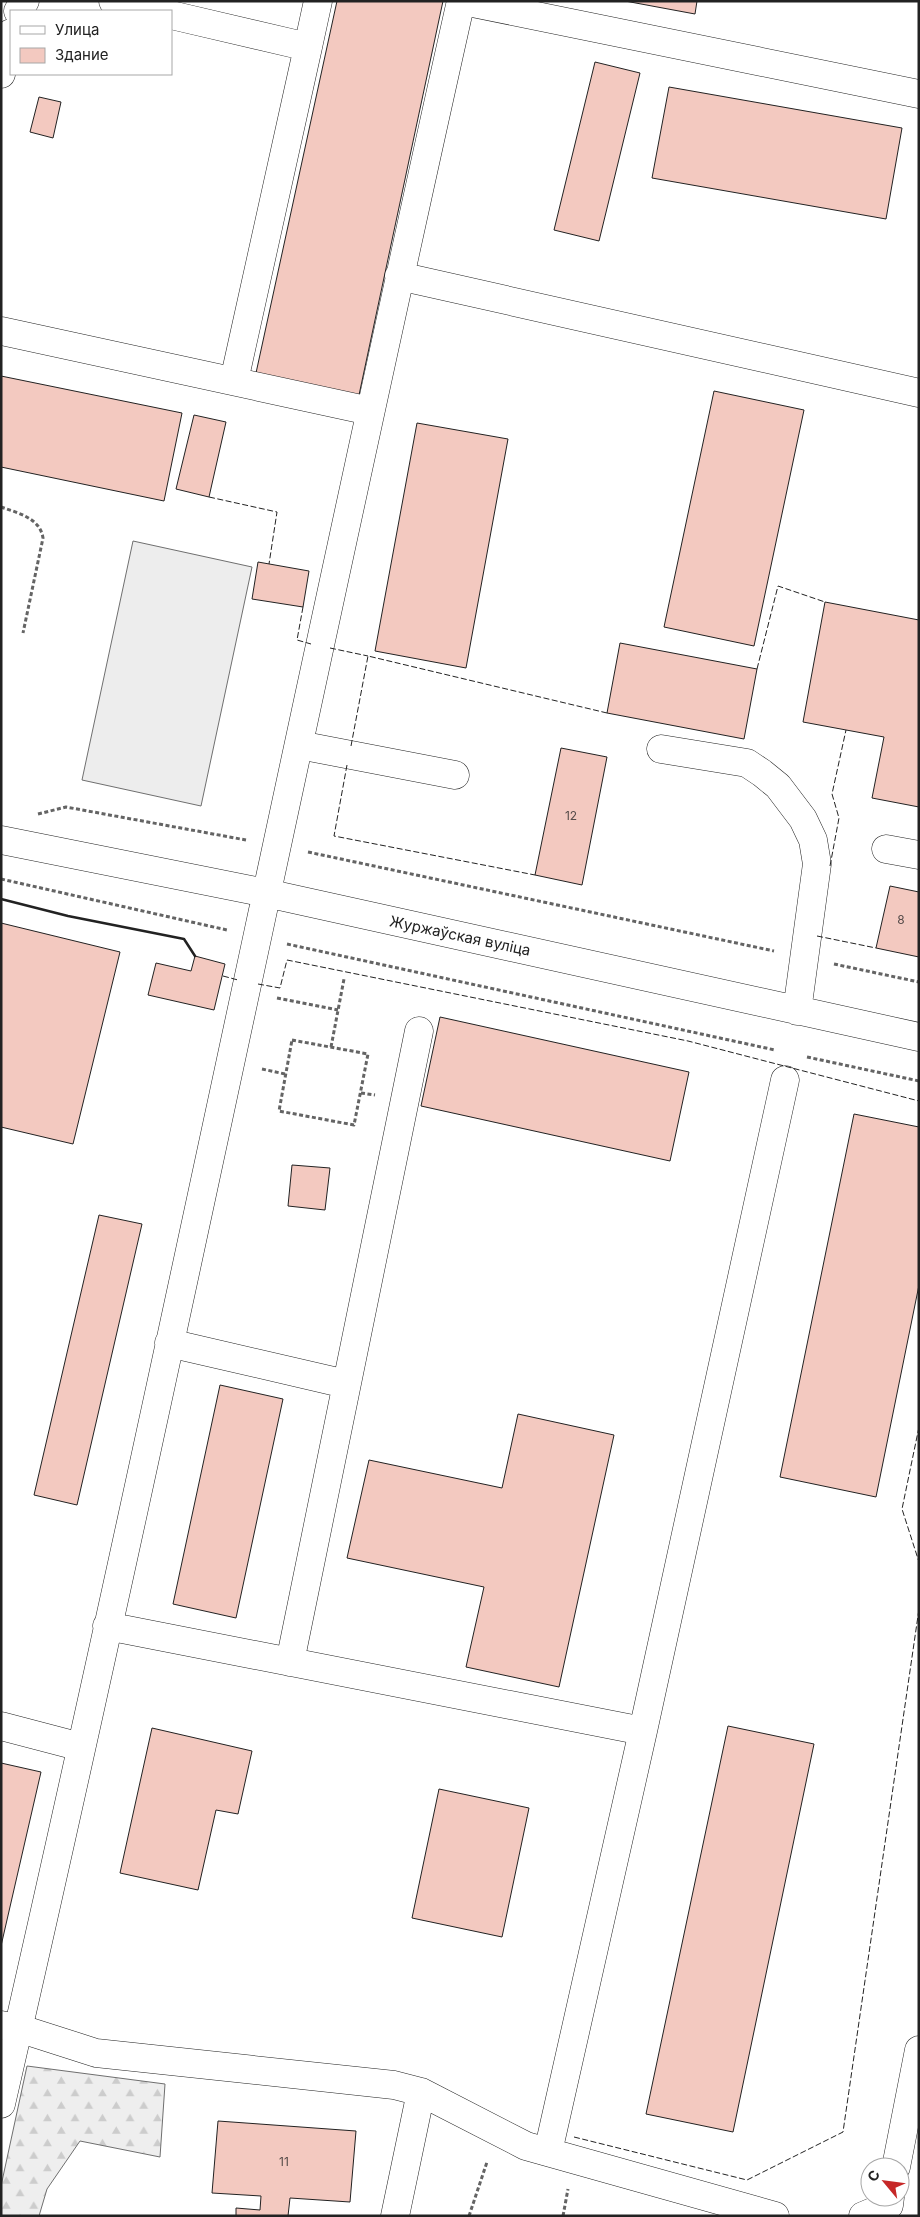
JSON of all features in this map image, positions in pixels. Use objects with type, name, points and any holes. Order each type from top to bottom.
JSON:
[{"type":"street","points":[[113,1],[152,10]]},
{"type":"street","points":[[234,381],[318,1]]},
{"type":"street","points":[[1,2104],[10,2027],[81,1747],[370,411],[462,1],[919,94]]},
{"type":"street","points":[[172,15],[308,47]]},
{"type":"street","points":[[1,74],[10,37]]},
{"type":"street","points":[[400,276],[919,392]]},
{"type":"street","points":[[1,331],[370,411]]},
{"type":"street","points":[[299,745],[455,775]]},
{"type":"street","points":[[660,749],[747,763],[778,786],[803,819],[813,840],[817,864],[797,1011]]},
{"type":"street","name":"Журжаўская вуліца","points":[[1,840],[266,893],[919,1038]]},
{"type":"street","points":[[886,849],[919,855]]},
{"type":"street","points":[[290,1662],[419,1031]]},
{"type":"street","points":[[548,2152],[643,1731],[785,1080]]},
{"type":"street","points":[[168,1343],[346,1384]]},
{"type":"street","points":[[107,1626],[643,1731]]},
{"type":"street","points":[[1,1726],[81,1747]]},
{"type":"street","points":[[10,2027],[96,2053],[394,2085],[421,2092],[526,2146],[775,2216]]},
{"type":"street","points":[[898,2157],[919,2050]]},
{"type":"street","points":[[395,2216],[421,2092]]},
{"type":"street","points":[[863,2216],[884,2207]]},
{"type":"path","points":[[1,507],[34,522],[42,531],[23,633]]},
{"type":"path","points":[[37,814],[66,807],[277,845],[919,982]]},
{"type":"path","points":[[1,879],[782,1052]]},
{"type":"path","points":[[331,1047],[344,979]]},
{"type":"path","points":[[245,992],[338,1010]]},
{"type":"path","points":[[292,1040],[331,1047],[368,1054],[354,1125],[279,1111],[292,1040]]},
{"type":"path","points":[[802,1056],[919,1081]]},
{"type":"path","points":[[469,2216],[498,2130]]},
{"type":"green space","points":[[27,2066],[165,2084],[160,2157],[80,2141],[47,2189],[39,2216],[1,2216],[1,2186]]},
{"type":"shaded area","points":[[133,541],[252,567],[201,806],[82,780]]},
{"type":"building","points":[[337,1],[443,1],[359,395],[256,373]]},
{"type":"building","points":[[625,1],[697,1],[695,14]]},
{"type":"building","points":[[595,62],[640,73],[599,241],[554,230]]},
{"type":"building","points":[[669,87],[902,128],[886,219],[652,178]]},
{"type":"building","points":[[39,97],[61,102],[53,138],[30,132]]},
{"type":"building","points":[[1,376],[182,413],[164,501],[1,467]]},
{"type":"building","points":[[714,391],[804,410],[754,646],[664,627]]},
{"type":"building","points":[[194,415],[226,422],[209,497],[176,489]]},
{"type":"building","points":[[417,423],[508,439],[466,668],[375,651]]},
{"type":"building","points":[[258,562],[309,571],[303,607],[252,599]]},
{"type":"building","points":[[825,602],[919,620],[919,807],[872,798],[884,737],[803,722]]},
{"type":"building","points":[[620,643],[757,669],[744,739],[607,713]]},
{"type":"building","points":[[561,748],[607,757],[582,885],[535,875]]},
{"type":"building","points":[[890,886],[919,892],[919,957],[876,948]]},
{"type":"building","points":[[1,923],[120,952],[73,1144],[1,1127]]},
{"type":"building","points":[[195,956],[225,964],[214,1010],[148,995],[156,963],[191,971]]},
{"type":"building","points":[[440,1017],[689,1072],[670,1161],[421,1106]]},
{"type":"building","points":[[854,1114],[919,1127],[919,1285],[876,1497],[780,1477]]},
{"type":"building","points":[[292,1165],[330,1168],[325,1210],[288,1206]]},
{"type":"building","points":[[99,1215],[142,1224],[77,1505],[34,1495]]},
{"type":"building","points":[[220,1385],[283,1399],[236,1618],[173,1604]]},
{"type":"building","points":[[518,1414],[614,1435],[559,1687],[466,1667],[484,1587],[347,1558],[369,1460],[502,1488]]},
{"type":"building","points":[[728,1726],[814,1744],[733,2132],[646,2114]]},
{"type":"building","points":[[152,1728],[252,1751],[238,1814],[216,1810],[198,1890],[120,1873]]},
{"type":"building","points":[[1,1763],[41,1772],[1,1946]]},
{"type":"building","points":[[439,1789],[529,1808],[502,1937],[412,1918]]},
{"type":"building","points":[[218,2121],[356,2131],[350,2202],[290,2198],[288,2216],[236,2216],[236,2208],[260,2210],[261,2196],[212,2193]]},
{"type":"fence","points":[[209,497],[277,512],[269,564]]},
{"type":"fence","points":[[757,669],[778,586],[825,602]]},
{"type":"fence","points":[[303,607],[297,640],[311,644]]},
{"type":"fence","points":[[330,648],[368,656]]},
{"type":"fence","points":[[351,746],[368,656],[607,713]]},
{"type":"fence","points":[[830,866],[839,818],[832,794],[846,730]]},
{"type":"fence","points":[[347,765],[334,836],[535,875]]},
{"type":"fence","points":[[817,936],[876,948]]},
{"type":"fence","points":[[258,984],[280,988],[287,960],[688,1041],[919,1101]]},
{"type":"fence","points":[[223,976],[238,980]]},
{"type":"fence","points":[[919,1427],[902,1509],[919,1562]]},
{"type":"fence","points":[[574,2137],[747,2180],[843,2132],[919,1609]]},
{"type":"wall","points":[[1,899],[68,916],[184,939],[195,956]]}]
